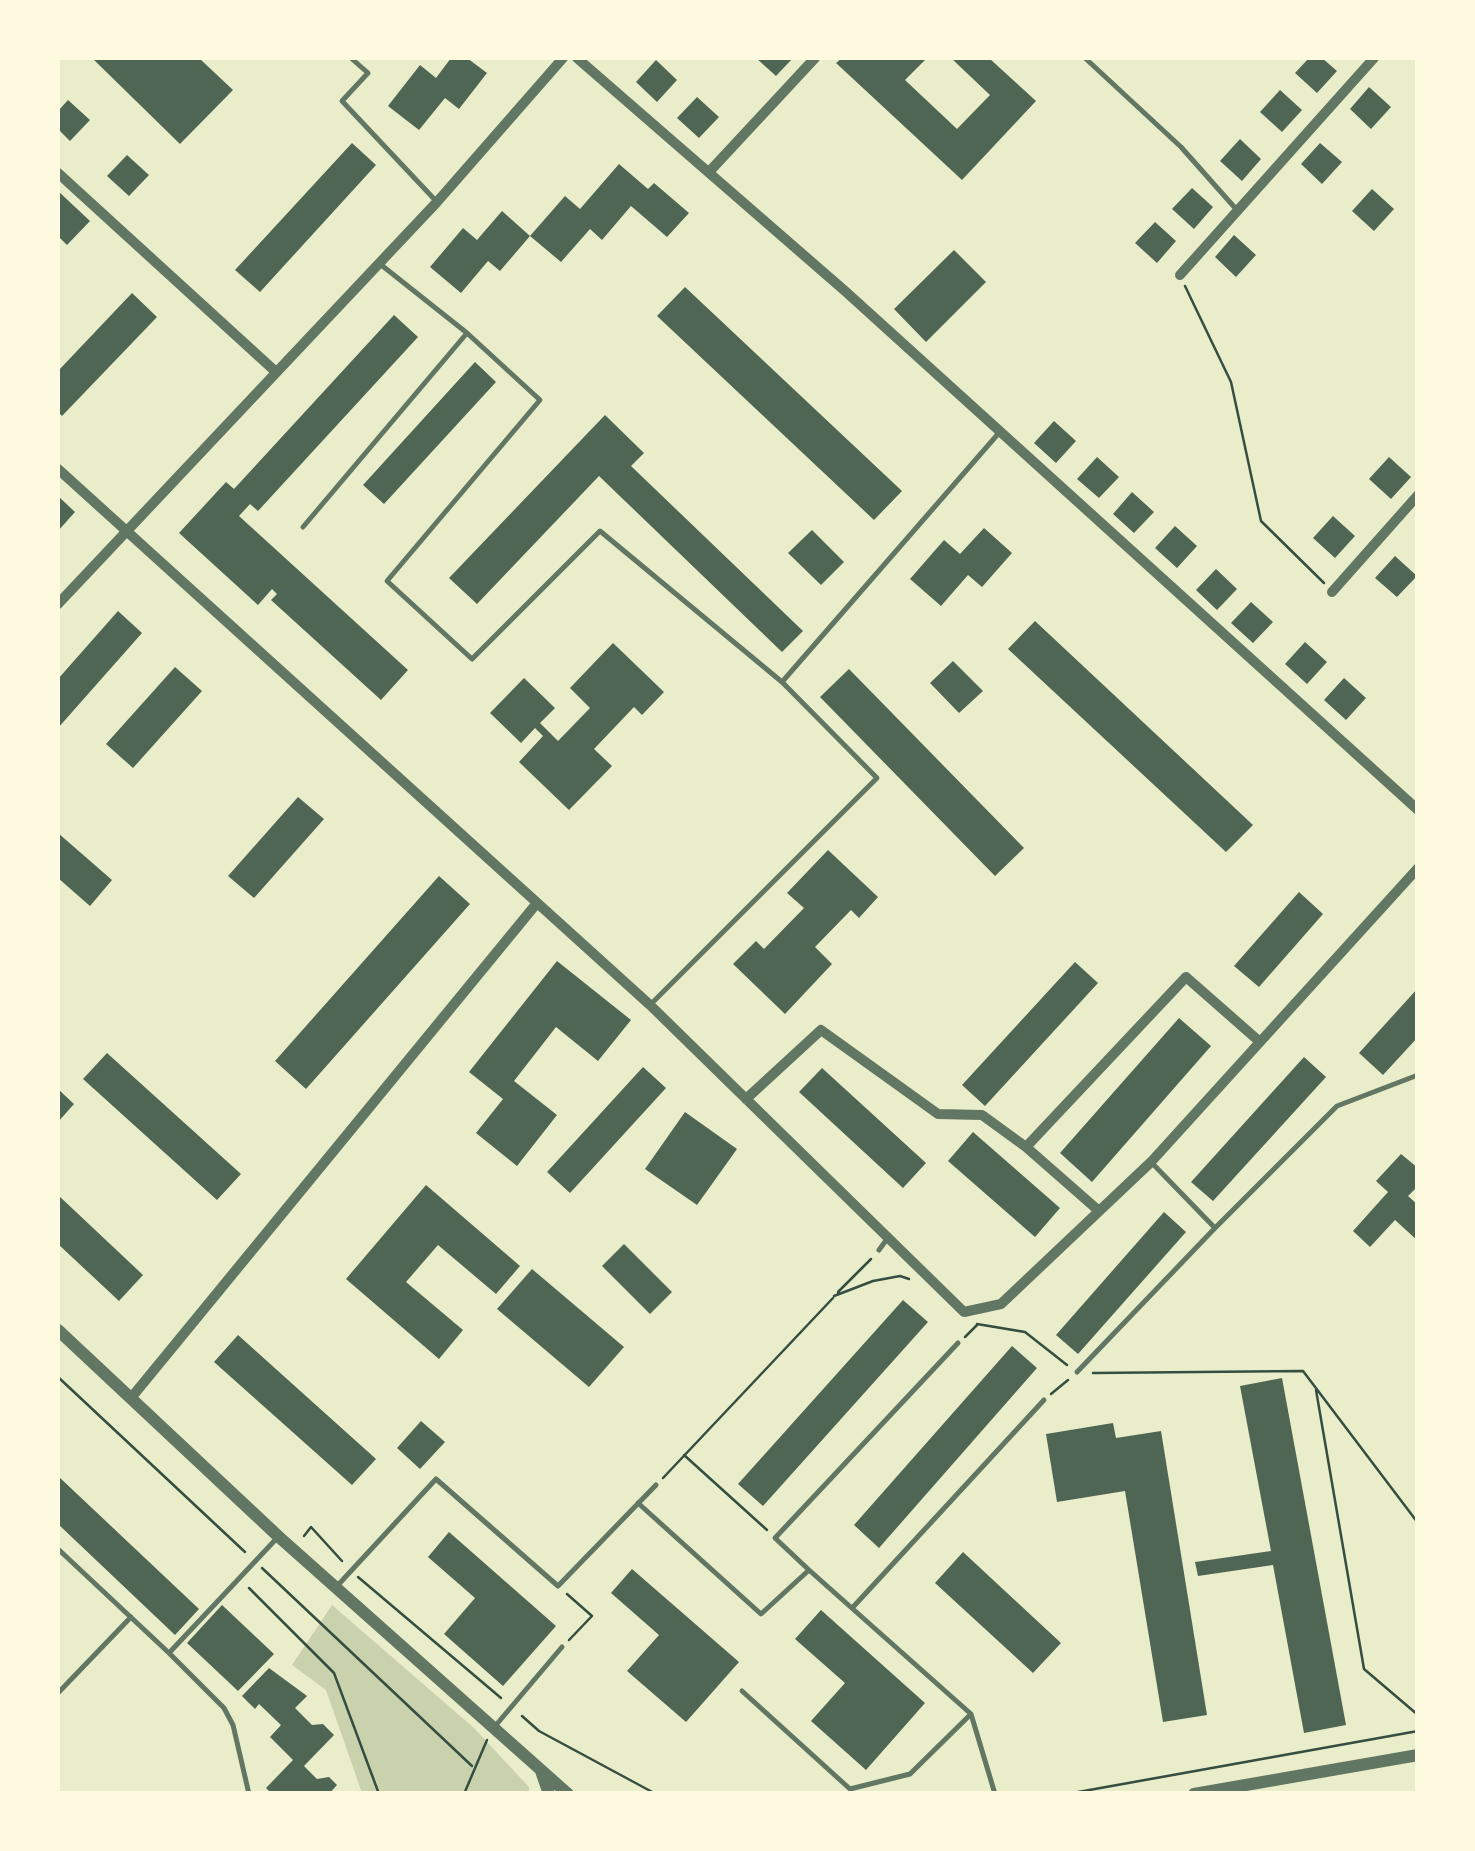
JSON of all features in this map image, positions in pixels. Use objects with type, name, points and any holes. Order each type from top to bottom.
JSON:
[{"type":"street","points":[[58,604],[438,202],[563,58]]},
{"type":"street","points":[[577,58],[845,291],[998,434],[1418,810]]},
{"type":"street","points":[[709,172],[815,58]]},
{"type":"street","points":[[1180,275],[1374,58]]},
{"type":"street","points":[[58,173],[276,372]]},
{"type":"street","points":[[58,469],[650,1005],[964,1312],[1000,1304],[1151,1162],[1418,868]]},
{"type":"street","points":[[1332,592],[1418,495]]},
{"type":"street","points":[[132,1398],[538,903]]},
{"type":"street","points":[[1026,1148],[1186,977],[1260,1042]]},
{"type":"street","points":[[746,1099],[821,1030],[938,1114],[982,1115],[1098,1212]]},
{"type":"street","points":[[58,1330],[279,1536],[568,1794]]},
{"type":"street","points":[[1194,1794],[1418,1754]]},
{"type":"street","points":[[538,1765],[549,1794]]},
{"type":"lane","points":[[351,58],[368,74],[342,100],[438,202]]},
{"type":"lane","points":[[1086,58],[1181,147],[1238,211]]},
{"type":"lane","points":[[380,264],[467,333],[540,400],[387,582],[472,660],[600,531],[782,682],[876,778],[650,1005]]},
{"type":"lane","points":[[303,527],[467,333]]},
{"type":"lane","points":[[782,682],[998,434]]},
{"type":"lane","points":[[1077,1372],[1338,1106],[1418,1074]]},
{"type":"lane","points":[[1151,1162],[1215,1228]]},
{"type":"lane","points":[[879,1250],[888,1236]]},
{"type":"lane","points":[[958,1343],[775,1538],[970,1714],[995,1794]]},
{"type":"lane","points":[[854,1606],[1044,1400]]},
{"type":"lane","points":[[336,1587],[436,1479],[558,1586],[656,1484]]},
{"type":"lane","points":[[638,1503],[762,1614],[809,1570]]},
{"type":"lane","points":[[169,1653],[279,1536]]},
{"type":"lane","points":[[58,1549],[224,1708],[233,1725],[249,1794]]},
{"type":"lane","points":[[58,1693],[130,1616]]},
{"type":"lane","points":[[495,1726],[514,1709],[562,1647]]},
{"type":"lane","points":[[742,1690],[850,1789],[910,1774],[970,1714]]},
{"type":"path","points":[[1180,275],[1231,382],[1262,522],[1332,592]]},
{"type":"path","points":[[656,1484],[879,1250]]},
{"type":"path","points":[[834,1296],[873,1281],[900,1276],[912,1280]]},
{"type":"path","points":[[966,1316],[978,1324],[1025,1332],[1077,1372],[1303,1370],[1418,1523]]},
{"type":"path","points":[[1044,1400],[1077,1372]]},
{"type":"path","points":[[58,1377],[472,1766]]},
{"type":"path","points":[[1315,1386],[1364,1668],[1418,1715]]},
{"type":"path","points":[[684,1455],[775,1538]]},
{"type":"path","points":[[293,1548],[311,1527],[351,1571],[540,1730],[656,1794]]},
{"type":"path","points":[[238,1577],[334,1673],[379,1794]]},
{"type":"path","points":[[558,1586],[592,1616],[562,1647]]},
{"type":"path","points":[[464,1794],[472,1766],[495,1726]]},
{"type":"path","points":[[1066,1794],[1418,1732]]},
{"type":"path","points":[[1407,1794],[1418,1792]]},
{"type":"green space","points":[[332,1605],[474,1728],[529,1787],[529,1793],[362,1793],[326,1690],[292,1665]]},
{"type":"building","points":[[92,58],[199,58],[233,90],[180,144]]},
{"type":"building","points":[[451,58],[467,58],[487,73],[459,109],[445,98],[419,130],[388,106],[420,65],[436,78]]},
{"type":"building","points":[[756,58],[793,58],[776,76]]},
{"type":"building","points":[[842,58],[927,58],[905,80],[957,129],[990,95],[951,58],[989,58],[1036,101],[962,180],[836,63]]},
{"type":"building","points":[[1309,58],[1322,58],[1337,71],[1317,93],[1295,73]]},
{"type":"building","points":[[656,60],[677,80],[657,102],[636,82]]},
{"type":"building","points":[[1369,87],[1391,107],[1371,129],[1350,109]]},
{"type":"building","points":[[1280,90],[1302,110],[1282,132],[1260,112]]},
{"type":"building","points":[[697,97],[719,117],[699,138],[677,118]]},
{"type":"building","points":[[68,100],[90,120],[70,141],[58,129],[58,111]]},
{"type":"building","points":[[1240,139],[1261,159],[1242,181],[1220,161]]},
{"type":"building","points":[[352,143],[376,165],[260,292],[235,270]]},
{"type":"building","points":[[1320,143],[1342,162],[1322,184],[1301,164]]},
{"type":"building","points":[[127,155],[149,175],[129,196],[107,176]]},
{"type":"building","points":[[619,164],[648,189],[654,183],[689,213],[667,237],[631,206],[602,240],[590,229],[561,262],[530,236],[565,196],[580,209]]},
{"type":"building","points":[[1192,188],[1213,207],[1194,229],[1172,209]]},
{"type":"building","points":[[1372,189],[1394,209],[1374,231],[1352,211]]},
{"type":"building","points":[[58,191],[90,221],[67,245],[58,236]]},
{"type":"building","points":[[502,211],[530,236],[500,271],[488,261],[461,293],[430,267],[463,228],[477,240]]},
{"type":"building","points":[[1155,222],[1176,241],[1157,263],[1135,243]]},
{"type":"building","points":[[1234,235],[1256,255],[1236,277],[1215,257]]},
{"type":"building","points":[[954,250],[986,282],[926,342],[894,309]]},
{"type":"building","points":[[685,287],[902,491],[874,520],[657,316]]},
{"type":"building","points":[[132,293],[157,317],[62,416],[58,412],[58,371]]},
{"type":"building","points":[[394,315],[418,337],[258,511],[250,504],[239,516],[408,670],[381,700],[271,600],[277,594],[272,589],[258,605],[179,533],[226,482],[234,489]]},
{"type":"building","points":[[475,362],[496,382],[384,504],[363,485]]},
{"type":"building","points":[[605,415],[644,453],[631,466],[803,631],[782,652],[599,476],[477,604],[449,578]]},
{"type":"building","points":[[1054,421],[1076,441],[1056,463],[1034,443]]},
{"type":"building","points":[[1097,457],[1119,477],[1099,498],[1077,479]]},
{"type":"building","points":[[1389,457],[1411,477],[1391,499],[1369,479]]},
{"type":"building","points":[[1132,492],[1154,512],[1134,533],[1113,514]]},
{"type":"building","points":[[58,496],[75,512],[58,531]]},
{"type":"building","points":[[1333,516],[1355,536],[1335,558],[1313,538]]},
{"type":"building","points":[[1175,526],[1197,546],[1177,568],[1155,548]]},
{"type":"building","points":[[984,528],[1012,553],[982,587],[968,575],[941,606],[910,579],[944,540],[960,554]]},
{"type":"building","points":[[812,530],[844,562],[821,585],[788,553]]},
{"type":"building","points":[[1395,556],[1417,576],[1397,597],[1375,578]]},
{"type":"building","points":[[1216,569],[1237,589],[1217,610],[1196,590]]},
{"type":"building","points":[[1251,602],[1273,622],[1253,643],[1231,623]]},
{"type":"building","points":[[118,611],[142,633],[58,728],[58,679]]},
{"type":"building","points":[[1035,621],[1253,825],[1226,852],[1008,649]]},
{"type":"building","points":[[1305,642],[1327,662],[1307,684],[1285,664]]},
{"type":"building","points":[[613,643],[664,692],[642,715],[634,707],[594,749],[612,766],[569,810],[519,762],[543,736],[535,728],[521,743],[490,713],[524,678],[555,708],[540,723],[558,741],[590,708],[570,688]]},
{"type":"building","points":[[953,661],[983,691],[959,713],[930,683]]},
{"type":"building","points":[[175,667],[202,691],[133,768],[106,744]]},
{"type":"building","points":[[849,669],[1024,848],[995,876],[820,697]]},
{"type":"building","points":[[1344,678],[1366,698],[1346,720],[1324,700]]},
{"type":"building","points":[[298,797],[324,819],[254,898],[228,876]]},
{"type":"building","points":[[58,833],[112,880],[90,906],[58,878]]},
{"type":"building","points":[[828,850],[878,897],[859,918],[851,910],[815,947],[832,964],[785,1014],[733,964],[756,941],[764,949],[804,908],[787,893]]},
{"type":"building","points":[[439,876],[470,904],[306,1089],[275,1061]]},
{"type":"building","points":[[1299,892],[1323,914],[1259,987],[1234,966]]},
{"type":"building","points":[[557,961],[631,1020],[598,1061],[556,1027],[514,1081],[557,1115],[517,1166],[476,1133],[503,1099],[469,1072]]},
{"type":"building","points":[[1075,962],[1098,983],[985,1106],[962,1085]]},
{"type":"building","points":[[1418,988],[1418,1037],[1383,1075],[1359,1053]]},
{"type":"building","points":[[1179,1018],[1211,1046],[1092,1182],[1060,1153]]},
{"type":"building","points":[[107,1053],[241,1174],[217,1200],[83,1079]]},
{"type":"building","points":[[1304,1057],[1326,1077],[1213,1201],[1191,1182]]},
{"type":"building","points":[[643,1067],[666,1088],[570,1193],[547,1172]]},
{"type":"building","points":[[822,1068],[926,1163],[903,1188],[799,1092]]},
{"type":"building","points":[[58,1089],[74,1104],[58,1122]]},
{"type":"building","points":[[685,1112],[737,1149],[697,1205],[645,1169]]},
{"type":"building","points":[[973,1132],[1060,1208],[1035,1237],[948,1161]]},
{"type":"building","points":[[1401,1154],[1418,1168],[1418,1186],[1408,1196],[1418,1205],[1418,1241],[1395,1220],[1370,1247],[1353,1231],[1388,1192],[1376,1181]]},
{"type":"building","points":[[426,1185],[520,1266],[496,1294],[438,1245],[406,1282],[463,1330],[439,1359],[346,1279]]},
{"type":"building","points":[[58,1195],[143,1275],[119,1301],[58,1244]]},
{"type":"building","points":[[1164,1212],[1186,1232],[1078,1354],[1056,1335]]},
{"type":"building","points":[[624,1244],[672,1292],[650,1314],[602,1266]]},
{"type":"building","points":[[532,1269],[624,1347],[589,1387],[497,1309]]},
{"type":"building","points":[[903,1300],[928,1322],[763,1506],[738,1484]]},
{"type":"building","points":[[238,1335],[376,1459],[352,1485],[214,1362]]},
{"type":"building","points":[[1012,1346],[1037,1368],[879,1548],[854,1525]]},
{"type":"building","points":[[1282,1378],[1346,1725],[1304,1733],[1273,1565],[1198,1576],[1195,1562],[1271,1551],[1240,1386]]},
{"type":"building","points":[[421,1421],[445,1442],[420,1469],[397,1448]]},
{"type":"building","points":[[1113,1423],[1116,1438],[1161,1431],[1207,1715],[1163,1722],[1125,1491],[1057,1502],[1046,1434]]},
{"type":"building","points":[[58,1476],[199,1609],[175,1635],[58,1524]]},
{"type":"building","points":[[449,1532],[556,1626],[503,1686],[444,1634],[475,1598],[428,1557]]},
{"type":"building","points":[[963,1552],[1061,1643],[1033,1673],[935,1583]]},
{"type":"building","points":[[632,1569],[739,1662],[686,1722],[627,1671],[659,1635],[611,1593]]},
{"type":"building","points":[[222,1605],[274,1654],[238,1691],[187,1643]]},
{"type":"building","points":[[821,1610],[925,1703],[866,1770],[811,1721],[845,1683],[795,1639]]},
{"type":"building","points":[[269,1668],[307,1696],[295,1708],[312,1725],[323,1724],[334,1735],[304,1766],[317,1779],[329,1777],[337,1785],[329,1794],[272,1794],[266,1788],[293,1760],[270,1737],[281,1725],[259,1704],[255,1709],[242,1696]]}]
